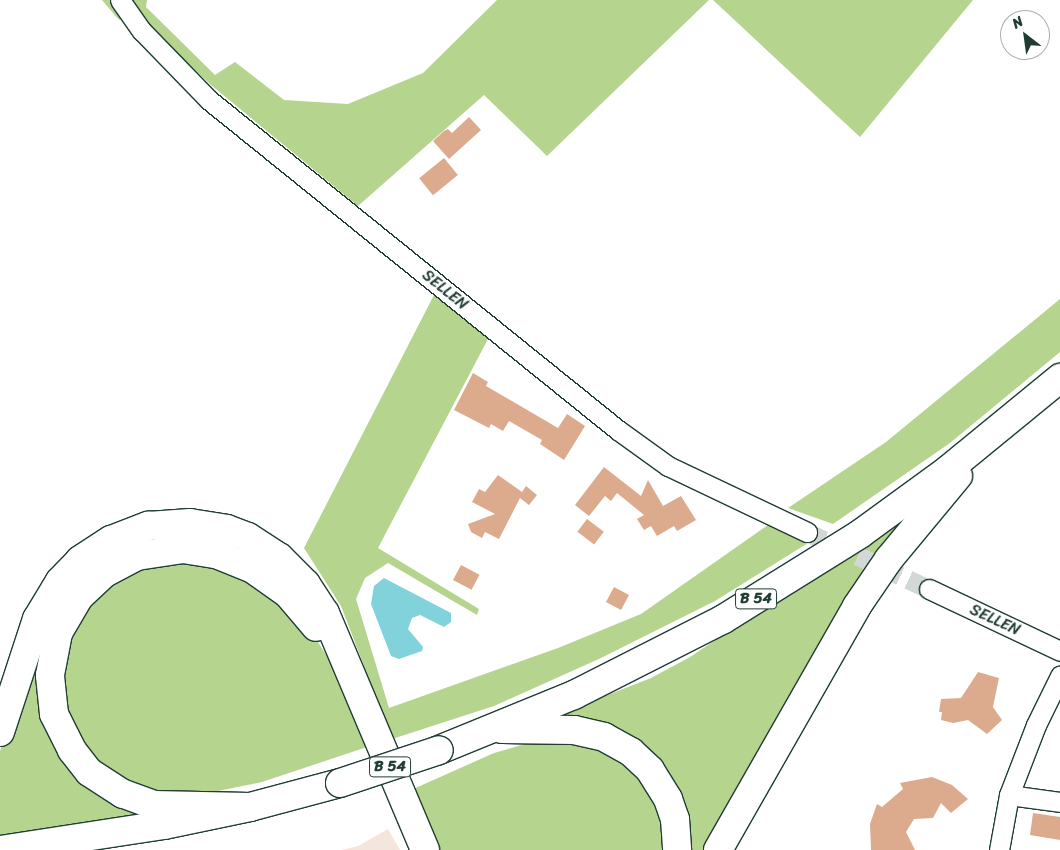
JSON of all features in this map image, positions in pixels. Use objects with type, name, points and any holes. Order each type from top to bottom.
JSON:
[{"type":"highway","name":"B 54","points":[[0,850],[116,834],[250,807],[340,783],[439,750],[493,729],[614,676],[722,620],[860,534],[996,432],[1060,378]]},
{"type":"highway","points":[[718,850],[876,577],[996,432]]},
{"type":"highway","points":[[0,732],[33,630],[56,587],[90,552],[122,534],[148,526],[190,523],[226,529],[248,537],[279,557],[306,584],[325,613],[425,850]]},
{"type":"highway","points":[[250,807],[190,808],[141,802],[105,784],[78,759],[54,714],[50,681],[58,633],[79,597],[105,573],[142,554],[183,549],[216,554],[253,569],[288,594],[312,621],[352,679]]},
{"type":"highway","points":[[493,729],[574,730],[604,737],[631,752],[650,770],[668,799],[675,819],[677,850]]},
{"type":"street","name":"SELLEN","points":[[120,0],[142,31],[209,100],[618,430],[668,466],[807,532]]},
{"type":"street","name":"SELLEN","points":[[929,589],[1060,651]]},
{"type":"street","points":[[999,850],[1009,795],[1036,725],[1060,676]]},
{"type":"street","points":[[1009,795],[1060,802]]},
{"type":"shaded area","points":[[388,829],[400,850],[341,850],[358,846]]},
{"type":"green space","points":[[102,0],[147,0],[146,7],[215,75],[235,62],[284,100],[348,104],[423,73],[497,0],[709,0],[547,156],[484,95],[358,206],[211,85],[134,12],[119,20]]},
{"type":"green space","points":[[713,0],[973,0],[860,137]]},
{"type":"green space","points":[[435,293],[488,339],[378,548],[479,609],[477,615],[388,563],[365,578],[356,599],[389,708],[558,648],[641,614],[768,525],[808,543],[715,601],[601,658],[494,706],[392,739],[341,606],[304,548]]},
{"type":"green space","points":[[1060,299],[1060,352],[950,443],[833,524],[788,508],[886,442]]},
{"type":"green space","points":[[924,501],[710,850],[686,850],[674,793],[549,718],[651,678],[690,657]]},
{"type":"green space","points":[[167,532],[252,549],[242,555],[89,575],[47,715],[153,813],[0,838],[0,751],[26,680],[81,571]]},
{"type":"green space","points":[[180,557],[249,576],[314,636],[332,664],[370,746],[262,782],[203,794],[146,792],[89,759],[59,693],[69,630],[115,576]]},
{"type":"green space","points":[[539,740],[606,746],[652,788],[669,850],[436,850],[411,790],[494,753]]},
{"type":"water","points":[[384,578],[451,613],[451,622],[444,627],[420,615],[412,618],[408,629],[423,647],[422,651],[399,659],[391,656],[371,604],[374,586]]},
{"type":"building","points":[[469,117],[481,130],[449,159],[433,141],[448,129],[452,133]]},
{"type":"building","points":[[444,158],[458,175],[433,195],[419,178]]},
{"type":"building","points":[[473,373],[488,382],[486,386],[558,428],[567,414],[585,426],[564,460],[540,444],[542,440],[509,421],[503,431],[491,424],[489,428],[454,410]]},
{"type":"building","points":[[604,467],[641,496],[648,480],[663,506],[681,496],[696,520],[677,531],[674,526],[657,536],[651,526],[644,530],[637,519],[644,515],[617,493],[611,501],[605,496],[589,516],[575,505]]},
{"type":"building","points":[[498,475],[522,492],[526,486],[537,495],[529,505],[520,498],[499,539],[485,532],[482,538],[471,532],[468,524],[495,514],[472,502],[479,489],[485,492]]},
{"type":"building","points":[[587,519],[604,532],[594,544],[577,532]]},
{"type":"building","points":[[461,565],[480,575],[472,590],[453,580]]},
{"type":"building","points":[[614,587],[629,595],[621,610],[606,602]]},
{"type":"building","points":[[978,672],[999,678],[993,707],[1002,720],[987,734],[968,720],[953,723],[941,720],[942,712],[939,712],[941,699],[961,698]]},
{"type":"building","points":[[932,777],[952,785],[968,799],[951,813],[941,803],[933,818],[914,819],[906,832],[915,850],[871,850],[870,824],[877,804],[882,807],[903,789],[900,783]]},
{"type":"building","points":[[1033,813],[1060,817],[1060,840],[1030,835]]},
{"type":"tunnel","points":[[807,532],[929,589]]}]
